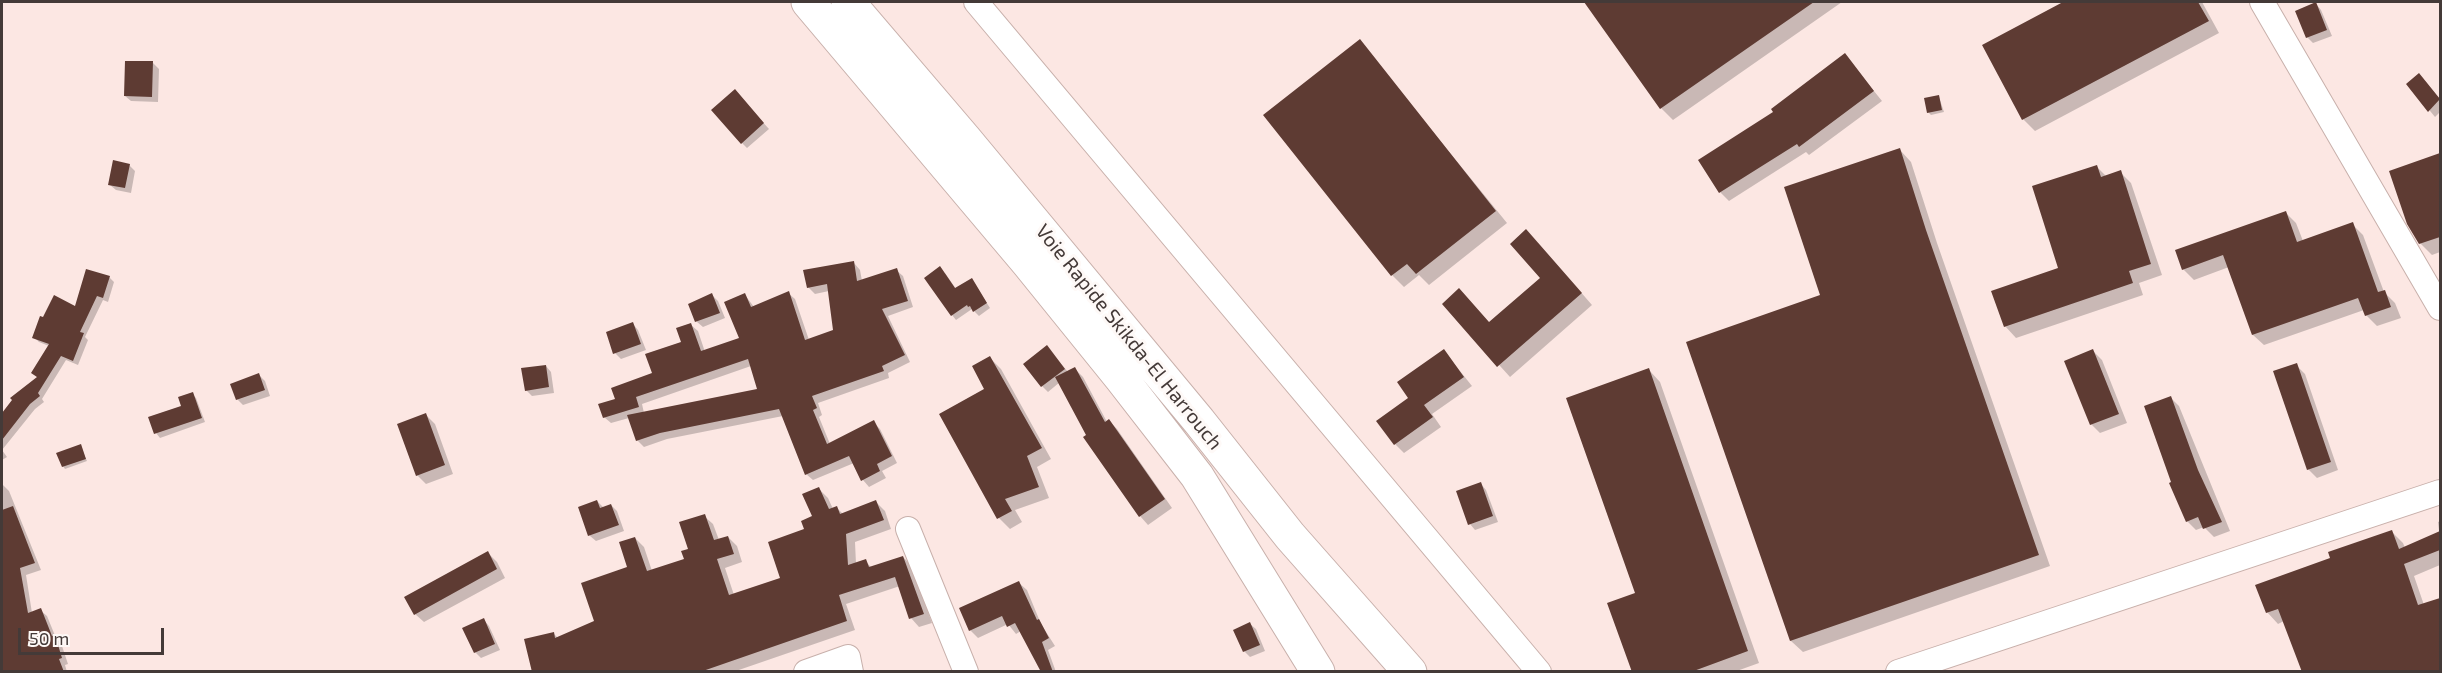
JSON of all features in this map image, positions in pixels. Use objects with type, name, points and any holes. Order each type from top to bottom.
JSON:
[{"type":"highway","name":"Voie Rapide Skikda-El Harrouch","points":[[808,2],[1028,263],[1197,476],[1318,672]]},
{"type":"highway","name":"Voie Rapide Skikda-El Harrouch","points":[[848,2],[1192,412],[1290,536],[1410,672]]},
{"type":"street","points":[[976,2],[1539,672]]},
{"type":"street","points":[[2262,2],[2440,308]]},
{"type":"street","points":[[1898,672],[2438,491]]},
{"type":"street","points":[[908,529],[966,672]]},
{"type":"street","points":[[806,672],[848,657],[851,672]]},
{"type":"building","points":[[1584,2],[1814,2],[1660,109]]},
{"type":"building","points":[[2063,2],[2198,2],[2209,21],[2022,120],[1982,45]]},
{"type":"building","points":[[2316,2],[2327,30],[2306,38],[2295,11]]},
{"type":"building","points":[[1360,39],[1496,211],[1416,274],[1407,264],[1391,276],[1263,115]]},
{"type":"building","points":[[1845,53],[1874,91],[1799,147],[1797,144],[1719,193],[1698,160],[1773,112],[1771,109]]},
{"type":"building","points":[[125,61],[153,61],[152,97],[124,96]]},
{"type":"building","points":[[2419,73],[2440,99],[2428,112],[2406,84]]},
{"type":"building","points":[[735,89],[764,123],[741,144],[711,110]]},
{"type":"building","points":[[1939,95],[1942,110],[1927,113],[1924,98]]},
{"type":"building","points":[[1900,148],[1926,230],[2039,555],[1790,641],[1686,342],[1820,295],[1784,187]]},
{"type":"building","points":[[2440,153],[2440,237],[2419,244],[2407,224],[2389,171]]},
{"type":"building","points":[[113,160],[130,164],[125,188],[108,185]]},
{"type":"building","points":[[2097,165],[2101,177],[2121,170],[2151,264],[2129,271],[2133,283],[2004,327],[1991,291],[2058,268],[2032,186]]},
{"type":"building","points":[[2286,211],[2297,242],[2353,222],[2378,292],[2385,290],[2391,307],[2365,316],[2358,298],[2252,335],[2223,255],[2182,270],[2175,250]]},
{"type":"building","points":[[1526,229],[1582,293],[1497,367],[1442,304],[1459,288],[1489,322],[1540,278],[1510,244]]},
{"type":"building","points":[[854,261],[857,281],[897,268],[908,301],[882,309],[905,355],[882,366],[884,371],[812,396],[817,408],[813,410],[827,444],[874,420],[892,456],[877,464],[880,471],[861,481],[849,456],[805,475],[779,409],[660,433],[636,441],[627,415],[757,389],[748,359],[636,397],[639,407],[603,418],[598,404],[615,399],[611,388],[652,373],[645,354],[681,342],[676,328],[691,323],[701,351],[739,338],[724,302],[745,293],[751,307],[789,291],[805,340],[833,330],[827,284],[807,288],[803,270]]},
{"type":"building","points":[[940,266],[955,288],[972,278],[987,303],[973,312],[967,305],[951,316],[924,278]]},
{"type":"building","points":[[86,269],[110,276],[103,298],[97,296],[80,332],[84,333],[73,361],[61,356],[38,393],[40,396],[30,404],[2,440],[2,413],[12,400],[10,398],[37,377],[31,373],[49,344],[32,338],[40,316],[43,317],[54,295],[75,306]]},
{"type":"building","points":[[712,293],[720,313],[695,322],[688,304]]},
{"type":"building","points":[[633,322],[641,344],[613,354],[606,332]]},
{"type":"building","points":[[1047,345],[1065,369],[1041,387],[1023,364]]},
{"type":"building","points":[[1444,349],[1464,377],[1424,405],[1433,417],[1394,445],[1376,421],[1408,398],[1397,382]]},
{"type":"building","points":[[2093,349],[2119,414],[2090,425],[2064,361]]},
{"type":"building","points":[[990,356],[1042,448],[1027,456],[1039,487],[1005,499],[1012,511],[997,519],[939,414],[984,389],[972,366]]},
{"type":"building","points":[[2297,363],[2331,462],[2307,470],[2273,371]]},
{"type":"building","points":[[546,365],[549,387],[525,391],[521,368]]},
{"type":"building","points":[[1075,367],[1105,422],[1109,419],[1165,499],[1139,517],[1083,437],[1086,435],[1055,377]]},
{"type":"building","points":[[1649,368],[1748,651],[1691,672],[1632,672],[1607,603],[1635,593],[1566,398]]},
{"type":"building","points":[[259,373],[265,390],[236,400],[230,384]]},
{"type":"building","points":[[193,392],[202,418],[154,434],[148,417],[181,406],[178,397]]},
{"type":"building","points":[[2171,396],[2198,470],[2222,522],[2203,529],[2198,517],[2186,522],[2169,483],[2171,482],[2144,406]]},
{"type":"building","points":[[426,413],[445,465],[416,476],[397,424]]},
{"type":"building","points":[[81,444],[86,459],[62,467],[56,453]]},
{"type":"building","points":[[1481,482],[1493,516],[1468,525],[1456,491]]},
{"type":"building","points":[[819,487],[829,509],[837,506],[840,514],[876,500],[884,520],[846,534],[848,565],[866,559],[869,567],[903,556],[924,614],[909,619],[895,577],[839,595],[847,621],[700,672],[532,672],[524,639],[554,632],[555,638],[594,621],[581,583],[627,567],[619,542],[635,537],[647,571],[684,559],[681,551],[688,549],[679,522],[705,514],[714,540],[728,536],[734,554],[717,559],[729,595],[780,578],[768,542],[804,529],[801,521],[812,516],[802,494]]},
{"type":"building","points":[[597,500],[600,508],[611,504],[619,525],[588,536],[578,507]]},
{"type":"building","points":[[13,506],[35,563],[20,568],[28,613],[41,608],[52,636],[55,635],[64,672],[2,672],[2,510]]},
{"type":"building","points":[[2392,530],[2399,549],[2440,531],[2440,550],[2404,564],[2418,605],[2440,598],[2440,672],[2302,672],[2278,609],[2266,613],[2255,585],[2330,558],[2328,552]]},
{"type":"building","points":[[488,551],[497,569],[414,615],[404,597]]},
{"type":"building","points":[[1019,581],[1037,620],[1039,619],[1049,638],[1042,642],[1053,672],[1041,672],[1015,623],[1007,627],[1002,616],[969,631],[959,608]]},
{"type":"building","points":[[484,618],[495,644],[474,653],[462,628]]},
{"type":"building","points":[[1250,622],[1260,645],[1243,652],[1233,630]]}]
